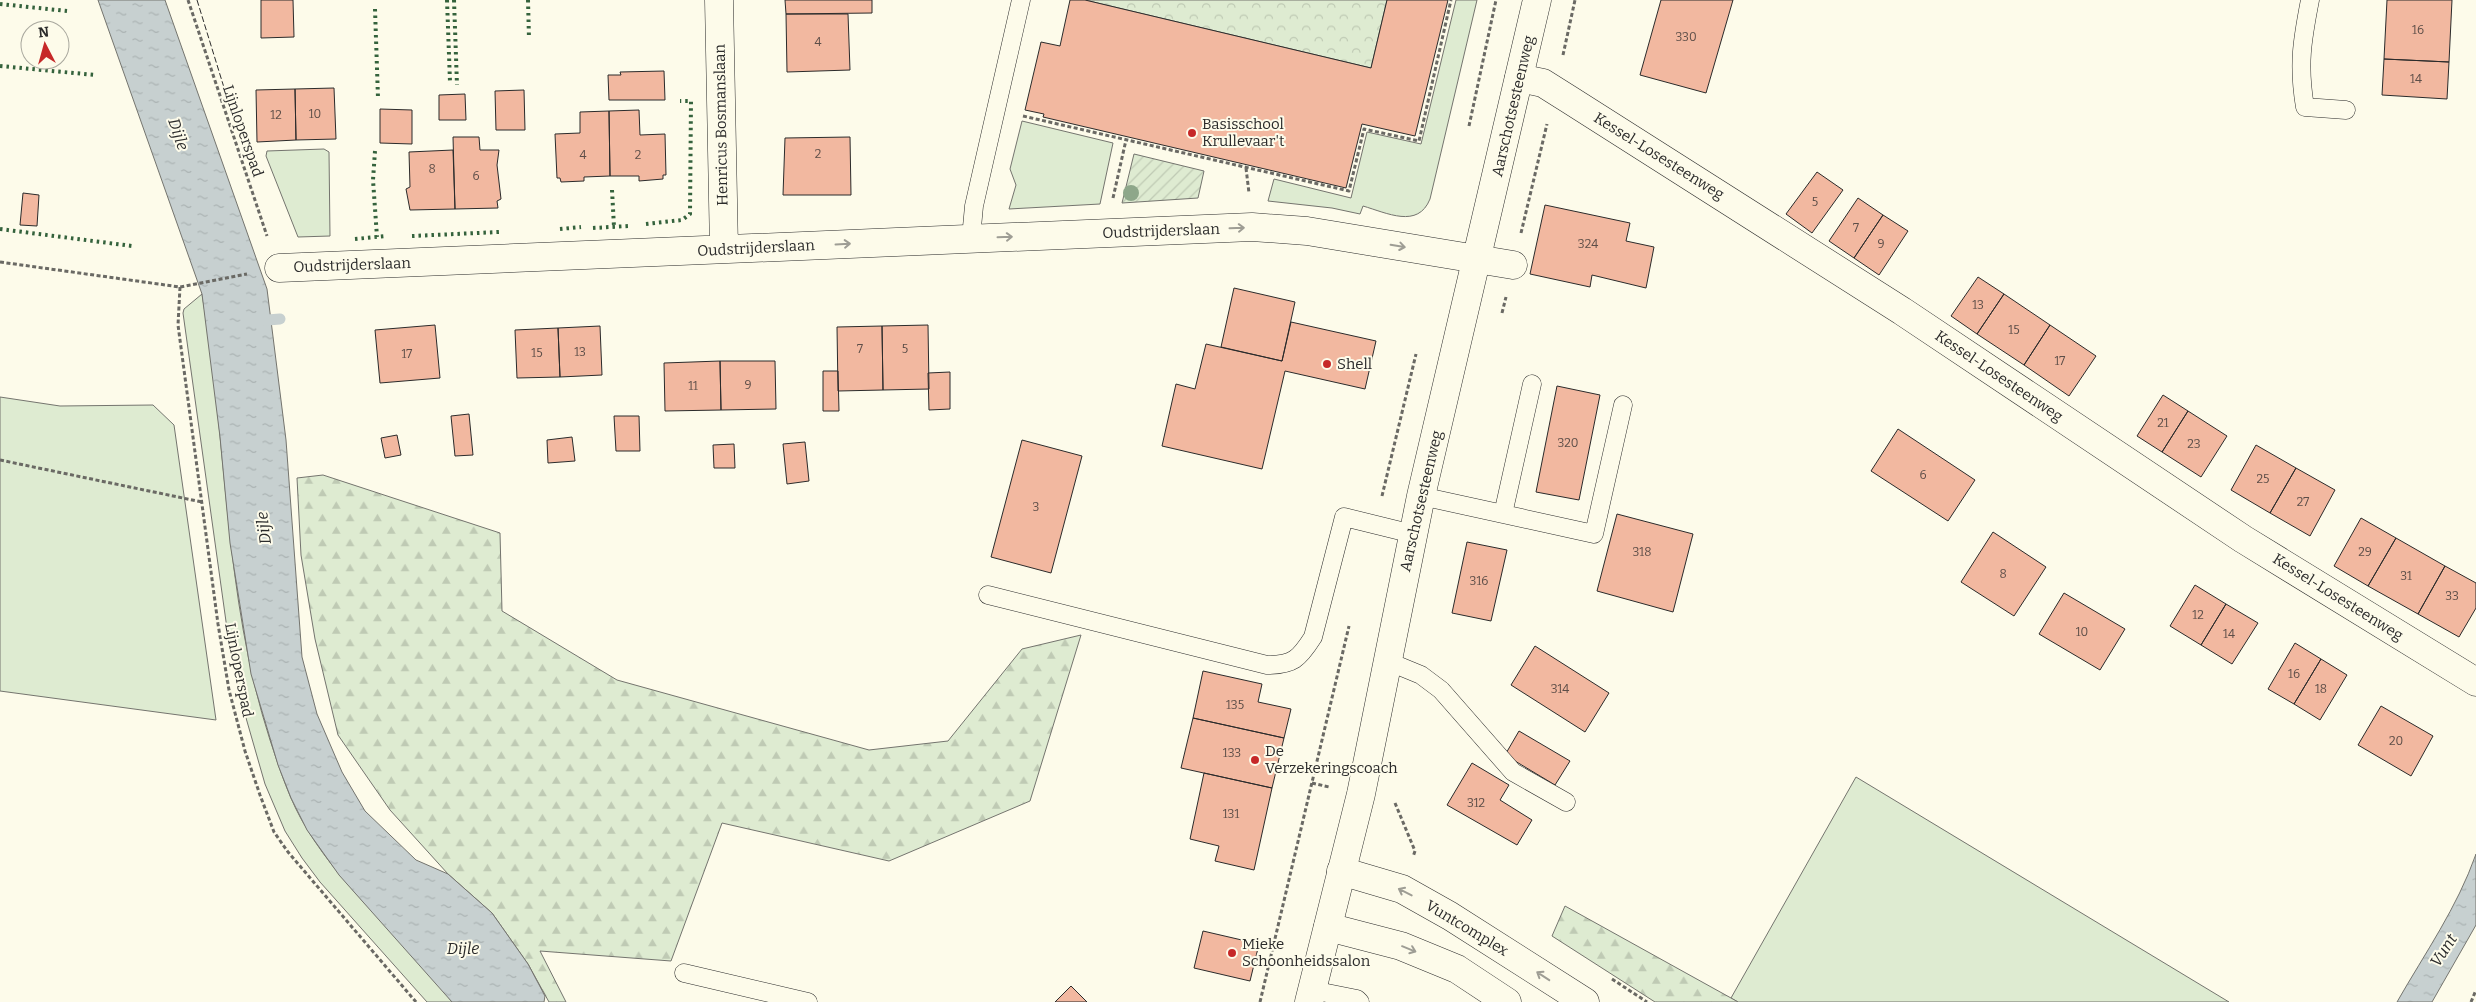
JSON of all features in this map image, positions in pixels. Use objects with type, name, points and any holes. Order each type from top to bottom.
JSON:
[{"type":"street","name":"Henricus Bosmanslaan","points":[[719,0],[724,249]]},
{"type":"street","name":"Aarschotsesteenweg","points":[[1310,996],[1360,794],[1421,496],[1478,260],[1537,0]]},
{"type":"street","name":"Kessel-Losesteenweg","points":[[1519,78],[1543,83],[1578,105],[1902,311],[2243,539],[2476,682]]},
{"type":"street","name":"Oudstrijderslaan","points":[[279,268],[1252,227],[1307,231],[1513,265]]},
{"type":"street","name":"Vuntcomplex","points":[[1341,871],[1402,889],[1450,916],[1584,1002]]},
{"type":"street","points":[[1328,927],[1401,946],[1457,969],[1507,1002]]},
{"type":"lane","points":[[971,238],[974,206],[1021,0]]},
{"type":"lane","points":[[2310,0],[2300,45],[2305,107],[2346,110]]},
{"type":"lane","points":[[1503,514],[1532,384]]},
{"type":"lane","points":[[1421,496],[1594,534],[1623,405]]},
{"type":"lane","points":[[988,595],[1267,665],[1286,665],[1302,654],[1313,637],[1344,517],[1413,534]]},
{"type":"lane","points":[[1387,660],[1421,675],[1441,690],[1513,772],[1566,802]]},
{"type":"lane","points":[[684,973],[808,1002]]},
{"type":"lane","points":[[1310,996],[1356,999],[1360,1002]]},
{"type":"path","name":"Lijnloperspad","points":[[188,0],[279,268]]},
{"type":"path","points":[[996,110],[1349,191],[1364,129],[1418,141],[1451,0]]},
{"type":"path","points":[[1468,131],[1496,0]]},
{"type":"path","points":[[1562,57],[1575,0]]},
{"type":"path","points":[[1513,265],[1545,130]]},
{"type":"path","points":[[1105,233],[1126,140]]},
{"type":"path","points":[[1246,168],[1250,201]]},
{"type":"path","name":"Oudstrijderslaan","points":[[0,262],[180,287],[279,268]]},
{"type":"path","name":"Lijnloperspad","points":[[180,287],[178,325],[202,502],[229,690],[245,751],[274,832],[288,852],[416,1002]]},
{"type":"path","points":[[1375,524],[1418,347]]},
{"type":"path","points":[[0,460],[202,502]]},
{"type":"path","points":[[1260,1002],[1351,619]]},
{"type":"path","points":[[1395,803],[1415,851]]},
{"type":"path","points":[[2471,1002],[2476,990]]},
{"type":"green space","points":[[1085,0],[1387,0],[1371,68]]},
{"type":"green space","points":[[1456,0],[1477,0],[1430,199],[1425,208],[1418,214],[1401,216],[1363,206],[1360,214],[1332,208],[1268,201],[1274,179],[1351,198],[1367,132],[1421,144]]},
{"type":"green space","points":[[1022,121],[1113,143],[1100,204],[1009,209],[1016,185],[1010,169]]},
{"type":"green space","points":[[324,149],[329,152],[330,236],[298,237],[266,156],[267,151]]},
{"type":"green space","points":[[1134,154],[1204,171],[1198,198],[1122,203]]},
{"type":"green space","points":[[202,294],[243,630],[270,740],[290,797],[307,829],[340,875],[416,958],[452,1002],[427,1002],[320,882],[285,831],[265,784],[242,704],[229,643],[183,313],[184,309]]},
{"type":"green space","points":[[0,397],[60,406],[153,405],[174,425],[216,720],[0,691]]},
{"type":"green space","points":[[323,475],[500,533],[502,611],[617,680],[869,750],[948,741],[1022,649],[1081,635],[1030,801],[889,861],[722,823],[671,961],[540,951],[566,1002],[549,1002],[528,964],[492,913],[448,874],[390,810],[338,735],[315,639],[301,555],[297,478]]},
{"type":"green space","points":[[1856,777],[2229,1002],[1738,1002],[1731,998]]},
{"type":"green space","points":[[1565,906],[1738,1002],[1655,1002],[1552,936]]},
{"type":"water","name":"Dijle","points":[[98,0],[165,0],[267,289],[286,440],[302,657],[317,714],[342,772],[365,811],[416,860],[448,874],[492,913],[528,964],[545,996],[544,1002],[452,1002],[339,875],[307,830],[291,798],[278,765],[251,674],[230,543],[220,437],[202,294]]},
{"type":"water","name":"Vunt","points":[[2476,854],[2476,925],[2432,1002],[2397,1002],[2450,912]]},
{"type":"building","points":[[261,0],[293,0],[294,37],[261,38]]},
{"type":"building","points":[[785,0],[872,0],[872,13],[786,14]]},
{"type":"building","points":[[1070,0],[1085,0],[1371,68],[1387,0],[1448,0],[1415,136],[1362,124],[1346,188],[1043,117],[1044,114],[1025,110],[1041,42],[1060,46]]},
{"type":"building","points":[[1661,0],[1733,0],[1706,93],[1640,75]]},
{"type":"building","points":[[2387,0],[2452,0],[2449,62],[2384,59]]},
{"type":"building","points":[[786,14],[848,14],[850,70],[787,72]]},
{"type":"building","points":[[2384,59],[2449,62],[2447,99],[2382,95]]},
{"type":"building","points":[[664,71],[665,100],[609,100],[608,75],[621,75],[620,72]]},
{"type":"building","points":[[334,88],[336,139],[296,140],[295,89]]},
{"type":"building","points":[[295,89],[296,140],[257,142],[256,90]]},
{"type":"building","points":[[524,90],[525,130],[496,130],[495,91]]},
{"type":"building","points":[[465,94],[466,120],[439,120],[439,95]]},
{"type":"building","points":[[380,109],[412,110],[412,144],[380,143]]},
{"type":"building","points":[[639,110],[640,135],[665,134],[666,175],[663,175],[663,179],[639,181],[639,176],[610,176],[609,111]]},
{"type":"building","points":[[609,111],[610,176],[584,177],[584,181],[561,182],[560,178],[557,178],[555,134],[580,133],[580,112]]},
{"type":"building","points":[[453,137],[479,137],[480,150],[499,150],[497,165],[501,199],[497,201],[498,208],[455,209]]},
{"type":"building","points":[[850,137],[851,195],[783,195],[785,138]]},
{"type":"building","points":[[453,150],[455,209],[410,210],[406,189],[410,187],[409,152]]},
{"type":"building","points":[[1817,172],[1843,190],[1812,233],[1786,214]]},
{"type":"building","points":[[23,193],[39,195],[37,226],[20,225]]},
{"type":"building","points":[[1858,198],[1883,215],[1854,258],[1829,241]]},
{"type":"building","points":[[1545,205],[1630,223],[1626,241],[1654,247],[1646,288],[1592,275],[1590,287],[1530,274]]},
{"type":"building","points":[[1883,215],[1908,231],[1879,275],[1854,258]]},
{"type":"building","points":[[1978,277],[2004,294],[1977,334],[1951,316]]},
{"type":"building","points":[[1234,288],[1295,302],[1282,361],[1221,347]]},
{"type":"building","points":[[2004,294],[2050,325],[2024,365],[1977,334]]},
{"type":"building","points":[[1291,322],[1376,341],[1365,389],[1285,371],[1262,469],[1162,446],[1176,384],[1195,389],[1206,344],[1282,361]]},
{"type":"building","points":[[435,325],[440,378],[380,383],[375,330]]},
{"type":"building","points":[[928,325],[929,389],[883,390],[882,326]]},
{"type":"building","points":[[2050,325],[2096,356],[2069,396],[2024,365]]},
{"type":"building","points":[[600,326],[602,375],[560,377],[558,328]]},
{"type":"building","points":[[882,326],[883,390],[838,391],[837,327]]},
{"type":"building","points":[[558,328],[560,377],[517,378],[515,330]]},
{"type":"building","points":[[720,361],[721,410],[665,411],[664,363]]},
{"type":"building","points":[[720,361],[775,361],[776,409],[721,410]]},
{"type":"building","points":[[823,371],[838,371],[839,411],[823,411]]},
{"type":"building","points":[[950,372],[950,409],[929,410],[928,373]]},
{"type":"building","points":[[1557,386],[1600,395],[1579,500],[1536,492]]},
{"type":"building","points":[[2163,395],[2188,411],[2162,452],[2137,436]]},
{"type":"building","points":[[2188,411],[2227,436],[2201,477],[2162,452]]},
{"type":"building","points":[[469,414],[473,455],[455,456],[451,416]]},
{"type":"building","points":[[614,416],[639,416],[640,451],[616,451]]},
{"type":"building","points":[[1898,429],[1975,480],[1948,521],[1871,471]]},
{"type":"building","points":[[397,435],[401,455],[385,458],[381,438]]},
{"type":"building","points":[[572,437],[575,461],[548,463],[547,440]]},
{"type":"building","points":[[1022,440],[1082,456],[1051,573],[991,557]]},
{"type":"building","points":[[805,442],[809,481],[787,484],[783,444]]},
{"type":"building","points":[[734,444],[735,468],[714,468],[713,445]]},
{"type":"building","points":[[2256,445],[2296,468],[2270,513],[2231,490]]},
{"type":"building","points":[[2296,468],[2335,490],[2310,536],[2270,513]]},
{"type":"building","points":[[1617,514],[1693,534],[1673,612],[1597,591]]},
{"type":"building","points":[[2361,518],[2396,538],[2368,586],[2334,566]]},
{"type":"building","points":[[1993,532],[2046,567],[2014,616],[1961,582]]},
{"type":"building","points":[[2396,538],[2445,566],[2418,614],[2368,586]]},
{"type":"building","points":[[1467,542],[1507,550],[1491,621],[1452,613]]},
{"type":"building","points":[[2445,566],[2476,583],[2476,608],[2459,637],[2418,614]]},
{"type":"building","points":[[2195,585],[2226,604],[2201,645],[2170,626]]},
{"type":"building","points":[[2064,593],[2125,629],[2100,670],[2039,634]]},
{"type":"building","points":[[2226,604],[2258,623],[2232,664],[2201,645]]},
{"type":"building","points":[[2295,643],[2321,659],[2294,704],[2268,689]]},
{"type":"building","points":[[1535,646],[1609,693],[1585,732],[1511,685]]},
{"type":"building","points":[[2321,659],[2347,675],[2320,720],[2294,704]]},
{"type":"building","points":[[1203,671],[1262,684],[1258,702],[1291,709],[1284,738],[1193,718]]},
{"type":"building","points":[[2381,706],[2433,736],[2411,776],[2358,745]]},
{"type":"building","points":[[1193,718],[1284,738],[1272,788],[1181,768]]},
{"type":"building","points":[[1519,731],[1570,761],[1555,785],[1505,755]]},
{"type":"building","points":[[1472,763],[1509,785],[1500,800],[1532,820],[1517,845],[1447,805]]},
{"type":"building","points":[[1204,773],[1272,788],[1254,870],[1215,861],[1219,846],[1190,839]]},
{"type":"building","points":[[1203,931],[1259,944],[1250,981],[1194,968]]},
{"type":"building","points":[[1071,986],[1087,1002],[1055,1002]]},
{"type":"waterway","points":[[255,321],[280,319]]},
{"type":"hedge","points":[[447,0],[450,82]]},
{"type":"hedge","points":[[454,0],[457,85]]},
{"type":"hedge","points":[[528,0],[529,39]]},
{"type":"hedge","points":[[0,4],[67,11]]},
{"type":"hedge","points":[[375,9],[378,98]]},
{"type":"hedge","points":[[0,66],[95,75]]},
{"type":"hedge","points":[[646,224],[682,220],[690,214],[691,101],[680,101]]},
{"type":"hedge","points":[[375,151],[373,180],[377,237]]},
{"type":"hedge","points":[[612,190],[614,227]]},
{"type":"hedge","points":[[593,228],[628,226]]},
{"type":"hedge","points":[[560,229],[581,227]]},
{"type":"hedge","points":[[0,229],[132,246]]},
{"type":"hedge","points":[[412,236],[499,232]]},
{"type":"hedge","points":[[355,239],[386,236]]},
{"type":"fence","points":[[197,0],[234,120]]},
{"type":"place","name":"Basisschool Krullevaar't","points":[[1192,133]]},
{"type":"place","name":"Shell","points":[[1327,364]]},
{"type":"place","name":"De Verzekeringscoach","points":[[1255,760]]},
{"type":"place","name":"Mieke Schoonheidssalon","points":[[1232,953]]}]
